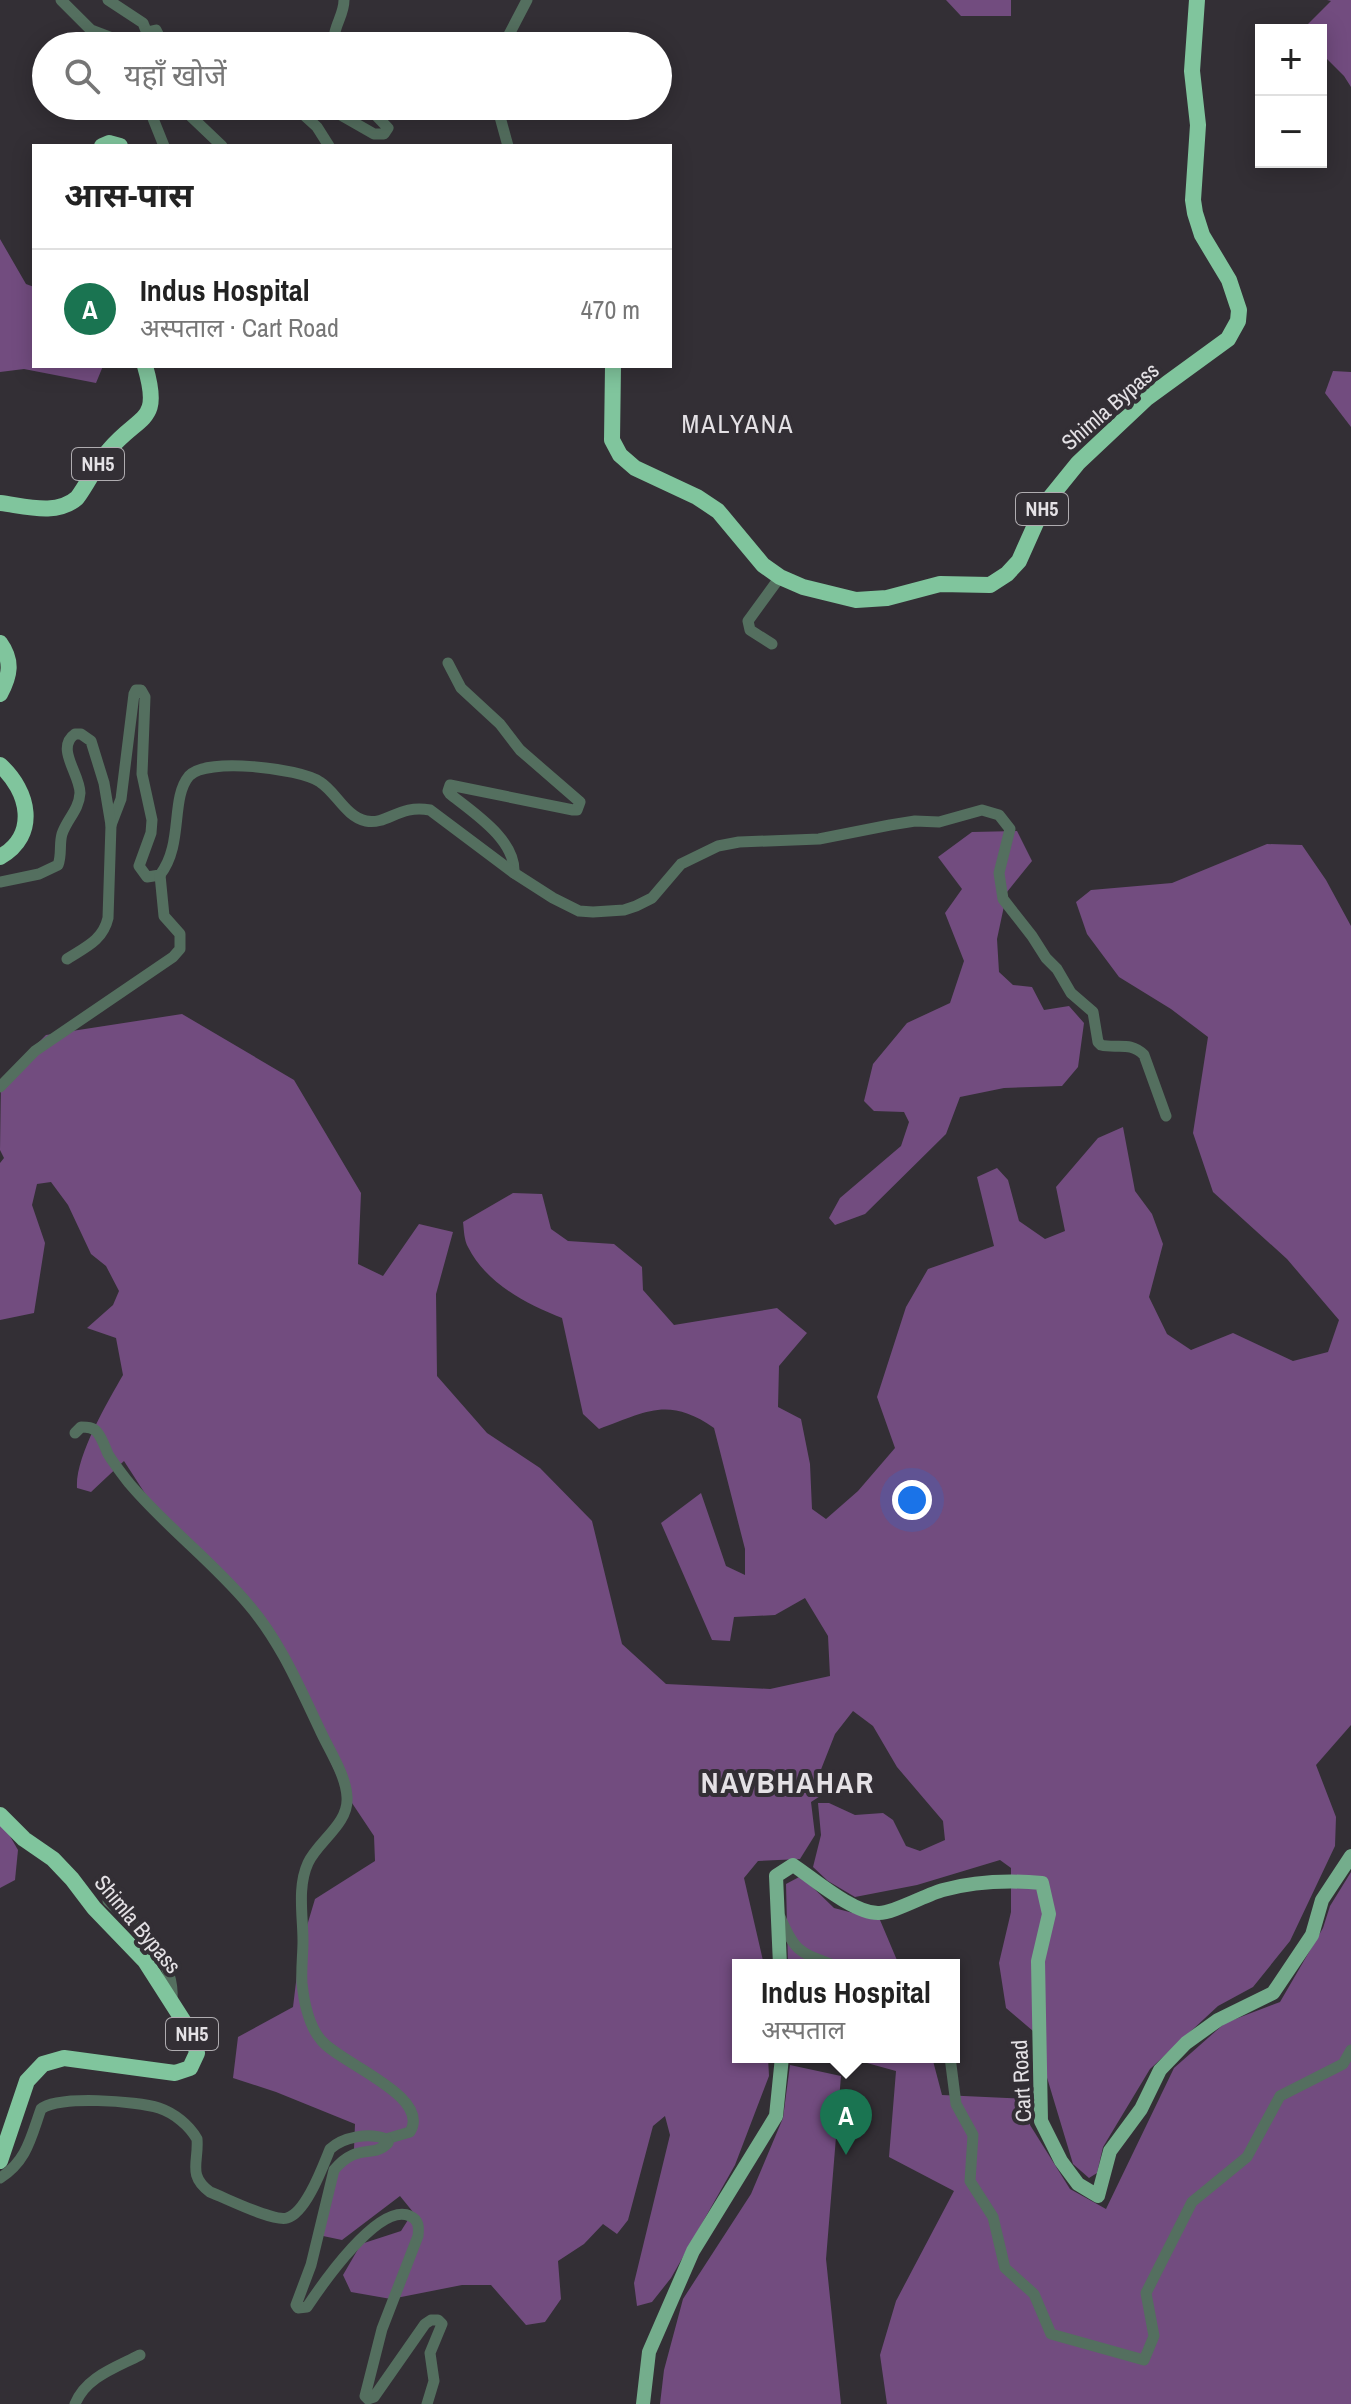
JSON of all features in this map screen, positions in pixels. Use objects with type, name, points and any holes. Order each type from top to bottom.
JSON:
[{"type":"highway","name":"Shimla Bypass","points":[[613,368],[612,440],[620,455],[635,468],[697,497],[718,511],[763,565],[780,577],[803,587],[856,600],[887,598],[940,584],[990,585],[1019,561],[1044,505],[1087,453],[1147,398],[1228,339],[1235,330],[1239,310],[1236,299],[1229,280],[1197,224],[1193,200],[1198,134],[1192,71],[1197,0]]},
{"type":"highway","name":"NH5","points":[[0,503],[56,508],[77,498],[111,447],[149,413],[151,387],[146,368]]},
{"type":"highway","points":[[0,643],[10,662],[9,678],[0,694]]},
{"type":"highway","points":[[0,765],[11,775],[23,795],[26,814],[20,836],[0,857]]},
{"type":"highway","name":"Shimla Bypass","points":[[0,1815],[24,1839],[53,1859],[145,1961],[193,2036],[197,2053],[190,2068],[175,2073],[64,2058],[43,2064],[27,2081],[0,2161]]},
{"type":"main road","name":"Cart Road","points":[[780,1959],[776,1876],[793,1865],[844,1902],[879,1914],[942,1890],[1003,1880],[1042,1883],[1049,1914],[1038,1961],[1041,2121],[1061,2161],[1078,2184],[1098,2196],[1110,2151],[1141,2109],[1160,2070],[1186,2043],[1218,2020],[1273,1993],[1312,1935],[1322,1900],[1351,1856]]},
{"type":"main road","points":[[643,2404],[649,2352],[693,2251],[776,2116],[781,2063]]},
{"type":"street","points":[[61,0],[96,32]]},
{"type":"street","points":[[108,0],[139,19],[147,32],[157,32]]},
{"type":"street","points":[[333,32],[344,0]]},
{"type":"street","points":[[510,32],[527,0]]},
{"type":"street","points":[[154,120],[163,144]]},
{"type":"street","points":[[195,120],[220,144]]},
{"type":"street","points":[[309,120],[328,144]]},
{"type":"street","points":[[350,120],[374,134],[384,134],[388,128],[381,120]]},
{"type":"street","points":[[501,120],[507,144]]},
{"type":"street","points":[[772,644],[750,630],[748,621],[780,577]]},
{"type":"street","points":[[448,663],[461,688],[500,724],[520,750],[580,802],[577,810],[573,810],[450,785],[450,794],[509,850],[513,857],[514,873]]},
{"type":"street","points":[[111,825],[121,799],[134,694],[136,690],[141,690],[145,697],[142,774],[152,820],[151,833],[139,866],[147,877],[160,875]]},
{"type":"street","points":[[0,882],[39,874],[58,865],[63,831],[79,803],[77,776],[67,746],[69,738],[81,734],[91,741],[104,783],[111,825],[110,891],[105,932],[67,959]]},
{"type":"street","points":[[0,1087],[35,1051],[173,957],[180,949],[180,934],[164,916],[160,875],[173,851],[183,788],[191,774],[217,766],[256,767],[317,780],[351,814],[364,821],[377,821],[404,809],[417,807],[430,810],[514,873],[579,911],[624,910],[652,898],[681,864],[718,846],[739,842],[819,839],[890,825],[939,822],[982,810],[991,811],[999,815],[1010,829],[999,873],[1003,899],[1057,969],[1071,993],[1093,1012],[1098,1042],[1101,1045],[1128,1045],[1144,1055],[1166,1116]]},
{"type":"street","points":[[0,2178],[18,2163],[28,2148],[41,2109],[55,2101],[143,2105],[173,2115],[197,2139],[195,2168],[196,2179],[201,2185],[210,2192],[281,2219],[295,2214],[302,2205],[330,2149],[337,2142],[352,2137],[380,2136],[386,2139],[410,2132],[414,2125],[414,2116],[405,2101],[321,2041],[304,1998],[301,1970],[302,1880],[315,1851],[345,1812],[347,1799],[341,1776],[287,1661],[249,1604],[129,1484],[110,1458],[97,1431],[90,1426],[81,1427],[75,1433]]},
{"type":"street","points":[[108,1901],[143,1933],[160,1956],[171,1978],[172,1999]]},
{"type":"street","points":[[779,1914],[791,1943],[818,1959]]},
{"type":"street","points":[[951,2063],[956,2104],[973,2135],[970,2181],[993,2217],[1005,2268],[1034,2294],[1051,2334],[1144,2360],[1154,2336],[1146,2293],[1192,2202],[1247,2157],[1280,2096],[1343,2064],[1351,2050]]},
{"type":"street","points":[[386,2139],[388,2143],[381,2149],[356,2151],[343,2158],[334,2170],[311,2265],[296,2299],[298,2308],[307,2307],[337,2263],[379,2225],[403,2213],[414,2217],[420,2226],[418,2236],[382,2329],[365,2392],[368,2401],[374,2397],[425,2324],[438,2320],[442,2324],[430,2353],[434,2381],[427,2404]]},
{"type":"street","points":[[75,2404],[81,2390],[93,2379],[140,2355]]},
{"type":"shaded area","points":[[946,0],[1011,0],[1011,16],[961,16]]},
{"type":"shaded area","points":[[1327,0],[1351,0],[1351,87],[1327,59],[1327,24],[1308,24],[1331,1]]},
{"type":"shaded area","points":[[0,239],[26,284],[32,286],[32,368],[102,368],[96,383],[24,369],[0,372]]},
{"type":"shaded area","points":[[1333,371],[1351,372],[1351,427],[1325,393]]},
{"type":"shaded area","points":[[1017,831],[1032,861],[1007,892],[997,939],[999,972],[1013,985],[1032,987],[1044,1010],[1069,1006],[1084,1023],[1078,1067],[1062,1086],[1004,1088],[960,1097],[946,1134],[865,1214],[835,1225],[829,1218],[840,1198],[901,1146],[909,1122],[904,1112],[874,1111],[864,1101],[873,1064],[907,1023],[950,1003],[964,961],[945,913],[962,889],[938,857],[972,832]]},
{"type":"shaded area","points":[[1267,844],[1302,845],[1326,880],[1351,926],[1351,1725],[1316,1765],[1336,1817],[1335,1846],[1290,1941],[1253,1987],[1218,2006],[1150,2069],[1103,2147],[1097,2173],[1089,2178],[1073,2164],[1033,2031],[1006,2008],[999,1963],[1011,1912],[1011,1868],[1000,1860],[917,1885],[855,1897],[828,1881],[813,1867],[821,1835],[818,1803],[829,1803],[855,1815],[883,1813],[893,1820],[906,1846],[920,1851],[945,1840],[943,1821],[897,1767],[873,1726],[853,1711],[835,1734],[820,1772],[828,1791],[811,1802],[815,1835],[800,1859],[758,1861],[744,1878],[763,1959],[732,1959],[732,2063],[768,2063],[769,2076],[735,2165],[671,2278],[652,2302],[637,2306],[634,2283],[670,2135],[665,2116],[653,2126],[628,2220],[617,2234],[603,2224],[584,2244],[558,2261],[561,2299],[545,2322],[526,2325],[491,2285],[462,2285],[391,2299],[351,2292],[343,2275],[361,2244],[401,2231],[413,2212],[400,2196],[342,2240],[323,2236],[336,2178],[354,2149],[355,2124],[233,2078],[238,2037],[293,2007],[300,1949],[315,1899],[375,1861],[374,1836],[344,1791],[262,1615],[146,1495],[124,1461],[91,1492],[77,1488],[86,1446],[123,1375],[116,1338],[87,1328],[113,1305],[119,1291],[106,1266],[91,1254],[68,1205],[51,1182],[37,1184],[32,1205],[45,1243],[34,1313],[0,1320],[0,1163],[4,1158],[0,1150],[1,1080],[46,1035],[182,1014],[294,1080],[361,1193],[358,1264],[383,1276],[419,1224],[453,1232],[436,1294],[437,1376],[487,1433],[540,1468],[592,1521],[622,1644],[666,1684],[770,1689],[830,1676],[828,1636],[805,1598],[775,1615],[734,1617],[730,1641],[712,1640],[661,1523],[701,1493],[726,1566],[745,1575],[745,1549],[714,1428],[683,1412],[657,1410],[599,1429],[583,1414],[562,1318],[521,1299],[496,1282],[476,1260],[467,1244],[463,1222],[513,1193],[542,1194],[551,1229],[568,1241],[614,1244],[642,1267],[643,1290],[674,1325],[777,1308],[807,1333],[779,1366],[778,1407],[801,1419],[810,1464],[812,1509],[826,1519],[858,1491],[895,1448],[877,1397],[906,1307],[928,1269],[994,1246],[977,1177],[997,1168],[1008,1180],[1019,1221],[1045,1239],[1065,1231],[1056,1187],[1098,1138],[1123,1127],[1135,1191],[1152,1214],[1163,1244],[1149,1297],[1167,1334],[1191,1350],[1233,1333],[1293,1361],[1328,1352],[1339,1320],[1287,1259],[1213,1192],[1193,1133],[1208,1037],[1171,1009],[1119,977],[1087,934],[1076,902],[1091,890],[1172,883]]},
{"type":"shaded area","points":[[0,1819],[18,1850],[15,1880],[0,1888]]},
{"type":"shaded area","points":[[1351,1872],[1351,2404],[887,2404],[880,2355],[896,2301],[954,2191],[889,2157],[896,2071],[867,2063],[934,2063],[942,2095],[1032,2099],[1030,2125],[1070,2189],[1106,2209],[1174,2068],[1225,2023],[1280,2002],[1323,1928],[1330,1906]]},
{"type":"shaded area","points":[[801,1876],[834,1908],[880,1920],[896,1959],[788,1959],[786,1884]]},
{"type":"shaded area","points":[[790,2065],[841,2076],[826,2259],[841,2404],[660,2404],[664,2370],[683,2299],[751,2194],[783,2118]]},
{"type":"place","name":"Indus Hospital","points":[[846,2155]]},
{"type":"district","name":"MALYANA","points":[[738,424]]},
{"type":"district","name":"NAVBHAHAR","points":[[788,1783]]}]
